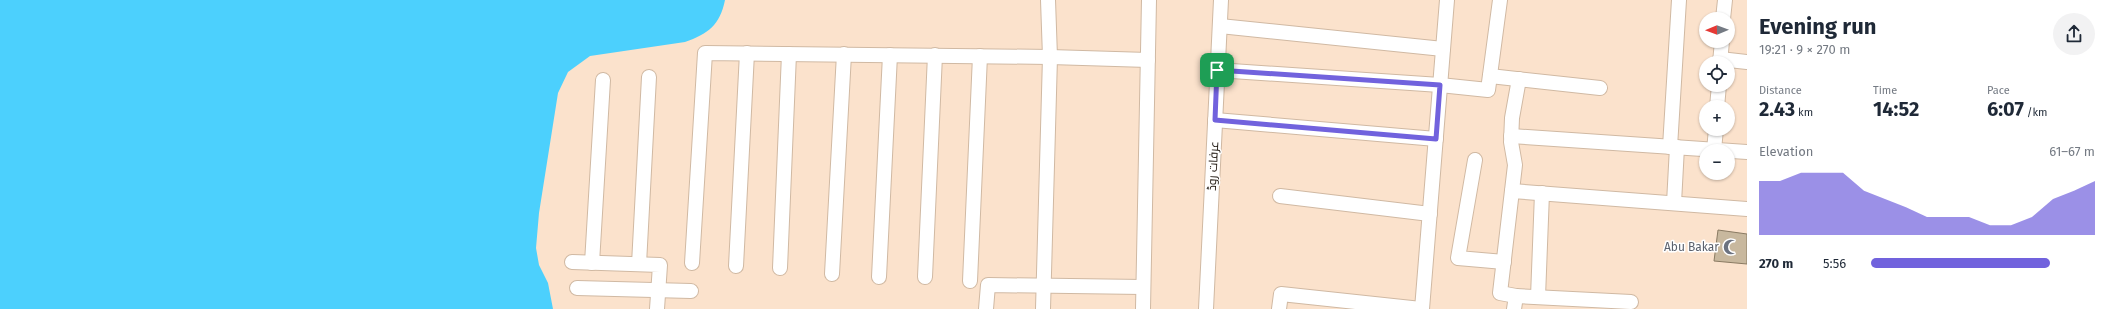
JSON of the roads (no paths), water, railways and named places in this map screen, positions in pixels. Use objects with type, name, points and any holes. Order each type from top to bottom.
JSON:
[{"type":"street","points":[[1043,309],[1050,57],[1048,0],[1044,0]]},
{"type":"street","points":[[1143,309],[1149,0]]},
{"type":"street","name":"عرفات روڈ","points":[[1206,309],[1221,0]]},
{"type":"street","points":[[1279,309],[1281,294],[1422,309],[1447,0]]},
{"type":"street","points":[[1217,70],[1440,85],[1488,90],[1500,0]]},
{"type":"street","points":[[1674,203],[1674,147],[1679,0]]},
{"type":"street","points":[[1724,12],[1725,0]]},
{"type":"street","points":[[1220,26],[1443,49]]},
{"type":"street","points":[[692,263],[705,53],[1050,57],[1148,60]]},
{"type":"street","points":[[736,266],[747,53]]},
{"type":"street","points":[[780,268],[789,54]]},
{"type":"street","points":[[832,274],[844,54]]},
{"type":"street","points":[[880,277],[890,55]]},
{"type":"street","points":[[925,277],[935,56]]},
{"type":"street","points":[[970,280],[980,56]]},
{"type":"street","points":[[1735,62],[1747,62]]},
{"type":"street","points":[[1490,76],[1600,88]]},
{"type":"street","points":[[639,264],[648,77]]},
{"type":"street","points":[[1520,79],[1512,118],[1511,136],[1515,165],[1500,293],[1515,302],[1538,297],[1631,302]]},
{"type":"street","points":[[592,263],[603,80]]},
{"type":"street","points":[[1215,120],[1436,139]]},
{"type":"street","points":[[1511,136],[1699,149]]},
{"type":"street","points":[[1735,151],[1747,152]]},
{"type":"street","points":[[1475,160],[1458,258],[1504,262]]},
{"type":"street","points":[[1512,191],[1747,209]]},
{"type":"street","points":[[1538,297],[1542,193]]},
{"type":"street","points":[[1280,196],[1430,214]]},
{"type":"street","points":[[572,262],[660,265],[657,309]]},
{"type":"street","points":[[986,309],[988,285],[1044,287],[1143,287]]},
{"type":"street","points":[[577,288],[691,291]]},
{"type":"water","points":[[0,0],[725,0],[723,9],[716,22],[700,36],[685,42],[590,56],[568,72],[558,93],[539,213],[536,248],[539,265],[548,283],[553,309],[0,309]]},
{"type":"place","name":"Abu Bakar","points":[[1731,247]]}]
